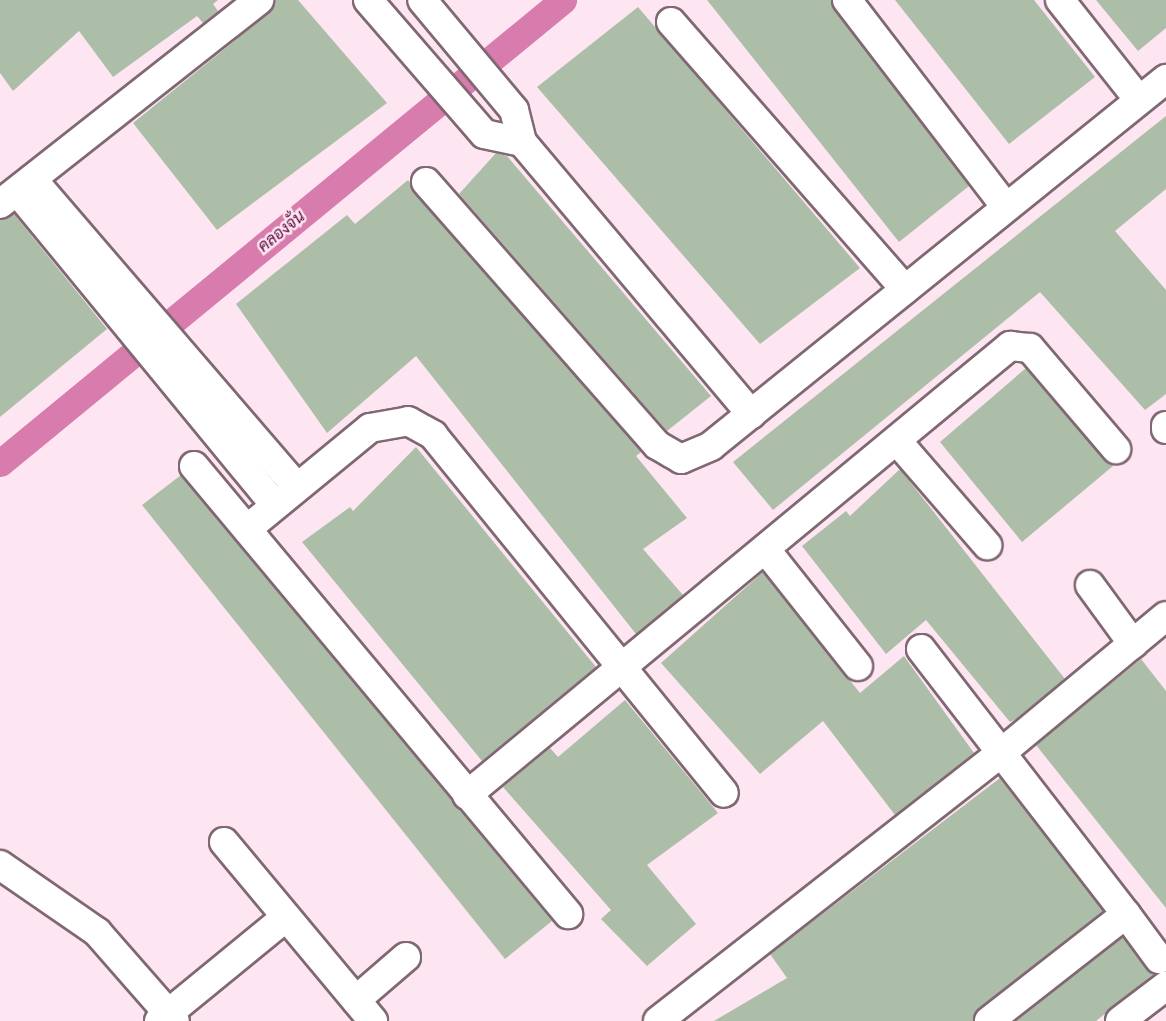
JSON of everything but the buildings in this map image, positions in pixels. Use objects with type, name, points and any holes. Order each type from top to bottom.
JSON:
[{"type":"street","points":[[260,0],[17,191],[110,287],[172,361],[274,504]]},
{"type":"street","points":[[368,0],[484,134],[522,142]]},
{"type":"street","points":[[422,0],[514,110],[522,142],[751,414]]},
{"type":"street","points":[[847,0],[1006,207]]},
{"type":"street","points":[[1060,0],[1139,100]]},
{"type":"street","points":[[671,22],[905,289]]},
{"type":"street","points":[[426,182],[657,445],[681,459],[711,446],[1166,79]]},
{"type":"street","points":[[467,795],[621,670],[1010,346],[1021,344],[1116,449]]},
{"type":"street","points":[[172,361],[296,486]]},
{"type":"street","points":[[247,529],[274,504],[370,428],[408,421],[433,435],[621,670],[724,794]]},
{"type":"street","points":[[897,441],[987,545]]},
{"type":"street","points":[[194,466],[568,914]]},
{"type":"street","points":[[766,550],[858,666]]},
{"type":"street","points":[[1090,585],[1133,644]]},
{"type":"street","points":[[663,1020],[1001,753],[1166,616]]},
{"type":"street","points":[[921,649],[1159,959]]},
{"type":"street","points":[[224,842],[364,1010],[406,957]]},
{"type":"street","points":[[0,865],[98,932],[167,1018],[286,916]]},
{"type":"street","points":[[989,1021],[1126,914]]},
{"type":"street","points":[[1120,1021],[1166,986]]},
{"type":"waterway","name":"คลองจั่น","points":[[0,463],[563,0]]}]
